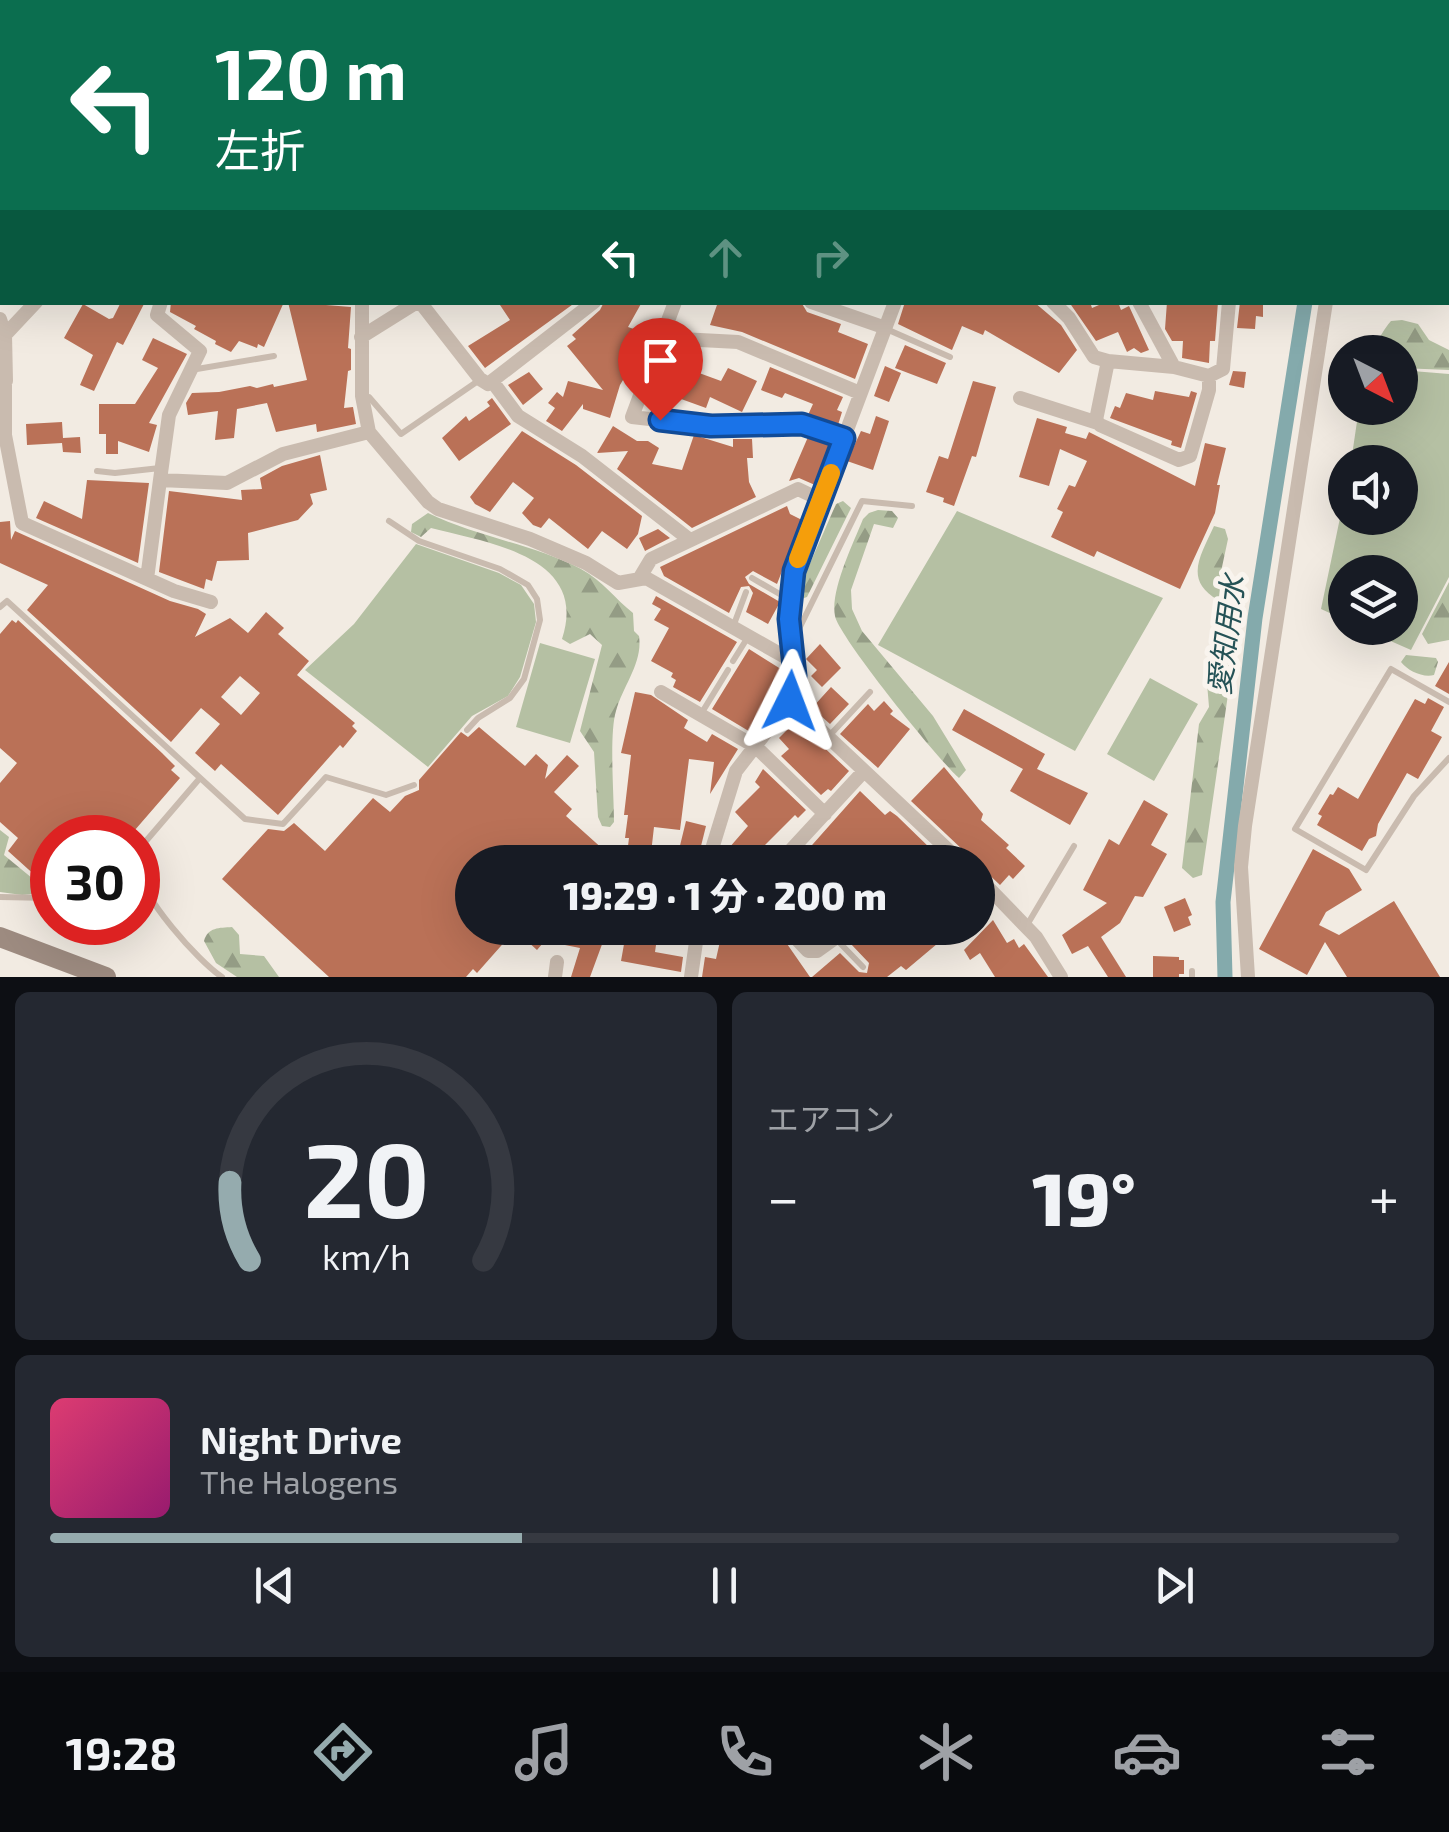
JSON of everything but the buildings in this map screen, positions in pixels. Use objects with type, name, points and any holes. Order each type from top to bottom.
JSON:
[{"type":"street","points":[[4,335],[33,305]]},
{"type":"street","points":[[147,580],[169,414],[200,351],[157,315],[160,305]]},
{"type":"street","points":[[362,305],[362,396],[369,432],[428,502],[438,510],[530,539],[586,563],[618,582],[646,578],[794,662]]},
{"type":"street","points":[[360,337],[413,305]]},
{"type":"street","points":[[421,305],[518,416],[582,456],[690,540]]},
{"type":"street","points":[[486,380],[590,305]]},
{"type":"street","points":[[674,305],[632,417],[711,426],[802,424],[844,438]]},
{"type":"street","points":[[820,305],[883,327]]},
{"type":"street","points":[[713,845],[736,772],[790,701],[795,676],[791,600],[794,571],[894,305]]},
{"type":"street","points":[[1056,305],[1094,357],[1174,366],[1209,376],[1222,369],[1229,305]]},
{"type":"street","points":[[1141,305],[1174,366]]},
{"type":"street","points":[[1248,977],[1241,867],[1326,305]]},
{"type":"street","points":[[0,318],[4,335],[8,479],[22,524],[147,580],[211,602]]},
{"type":"street","points":[[662,338],[738,342],[860,393]]},
{"type":"street","points":[[1098,423],[1108,361]]},
{"type":"street","points":[[1020,398],[1098,423],[1178,460],[1190,456],[1209,390],[1209,376]]},
{"type":"street","points":[[161,474],[227,482],[283,454],[369,432]]},
{"type":"street","points":[[639,579],[650,559],[798,489],[821,500]]},
{"type":"street","points":[[661,692],[756,747],[825,814]]},
{"type":"street","points":[[790,701],[936,845]]},
{"type":"street","points":[[796,845],[864,771]]},
{"type":"street","points":[[995,894],[1026,926],[1061,977]]},
{"type":"street","points":[[0,937],[94,975]]},
{"type":"street","points":[[691,977],[696,945]]},
{"type":"street","points":[[802,945],[808,951],[817,951],[825,945]]},
{"type":"lane","points":[[883,327],[950,357]]},
{"type":"lane","points":[[190,370],[274,356]]},
{"type":"lane","points":[[362,396],[369,398],[401,434],[486,380]]},
{"type":"lane","points":[[97,471],[161,474]]},
{"type":"lane","points":[[792,644],[862,501],[912,506]]},
{"type":"lane","points":[[389,521],[419,541],[515,576],[528,584],[537,599],[540,620],[524,679],[510,698],[478,718],[468,730]]},
{"type":"lane","points":[[752,578],[791,600]]},
{"type":"lane","points":[[732,627],[746,592]]},
{"type":"lane","points":[[0,606],[7,601],[245,819],[283,824],[326,778],[386,795],[414,785]]},
{"type":"lane","points":[[733,661],[748,636]]},
{"type":"lane","points":[[1449,702],[1391,669],[1295,830],[1366,870],[1414,796],[1449,758]]},
{"type":"lane","points":[[700,715],[728,670]]},
{"type":"lane","points":[[828,737],[870,692]]},
{"type":"lane","points":[[160,825],[200,778]]},
{"type":"lane","points":[[1026,926],[1074,846]]},
{"type":"lane","points":[[0,897],[30,898]]},
{"type":"lane","points":[[160,909],[208,968],[222,977]]},
{"type":"lane","points":[[842,945],[863,967]]},
{"type":"green space","points":[[1391,321],[1418,324],[1429,340],[1449,350],[1449,370],[1418,369],[1418,335],[1381,335]]},
{"type":"green space","points":[[1418,371],[1449,374],[1449,577],[1418,637],[1418,555],[1332,555],[1336,535],[1418,535],[1418,445],[1354,445],[1356,425],[1418,425]]},
{"type":"green space","points":[[843,501],[851,508],[807,597],[801,599],[801,584],[836,504]]},
{"type":"green space","points":[[878,510],[892,511],[898,518],[893,528],[874,524],[851,590],[852,609],[862,631],[933,716],[966,770],[959,778],[871,672],[835,616],[836,594],[848,554],[863,519]]},
{"type":"green space","points":[[957,511],[1163,598],[1075,751],[878,645]]},
{"type":"green space","points":[[428,513],[581,569],[633,613],[639,646],[614,721],[614,822],[610,827],[602,826],[598,817],[594,752],[580,731],[602,645],[590,634],[570,644],[562,639],[567,611],[561,589],[548,572],[529,558],[480,540],[431,528],[421,537],[411,532],[412,524]]},
{"type":"green space","points":[[1214,526],[1225,529],[1228,539],[1219,581],[1234,603],[1238,625],[1202,875],[1193,878],[1182,868],[1199,724],[1209,707],[1207,683],[1219,656],[1218,637],[1212,626],[1218,600],[1201,584],[1198,566]]},
{"type":"green space","points":[[416,544],[499,573],[521,585],[534,604],[536,622],[520,677],[508,696],[472,716],[428,767],[305,670],[354,624]]},
{"type":"green space","points":[[1328,575],[1328,612],[1321,609]]},
{"type":"green space","points":[[1449,582],[1449,640],[1428,644],[1422,634]]},
{"type":"green space","points":[[540,643],[595,659],[570,743],[516,727]]},
{"type":"green space","points":[[1406,655],[1436,658],[1434,675],[1421,675],[1408,668],[1401,662]]},
{"type":"green space","points":[[1150,678],[1198,704],[1154,781],[1107,754]]},
{"type":"green space","points":[[0,830],[9,837],[4,855],[30,876],[30,894],[0,892]]},
{"type":"green space","points":[[232,927],[239,935],[240,954],[264,956],[279,977],[237,977],[216,963],[204,941],[206,936],[215,929]]},
{"type":"waterway","name":"愛知用水","points":[[1225,977],[1223,902],[1255,618],[1305,305]]},
{"type":"slow traffic","points":[[798,559],[831,473]]},
{"type":"route","points":[[660,420],[711,426],[802,424],[844,438],[794,571],[789,619],[795,676],[790,701]]}]
